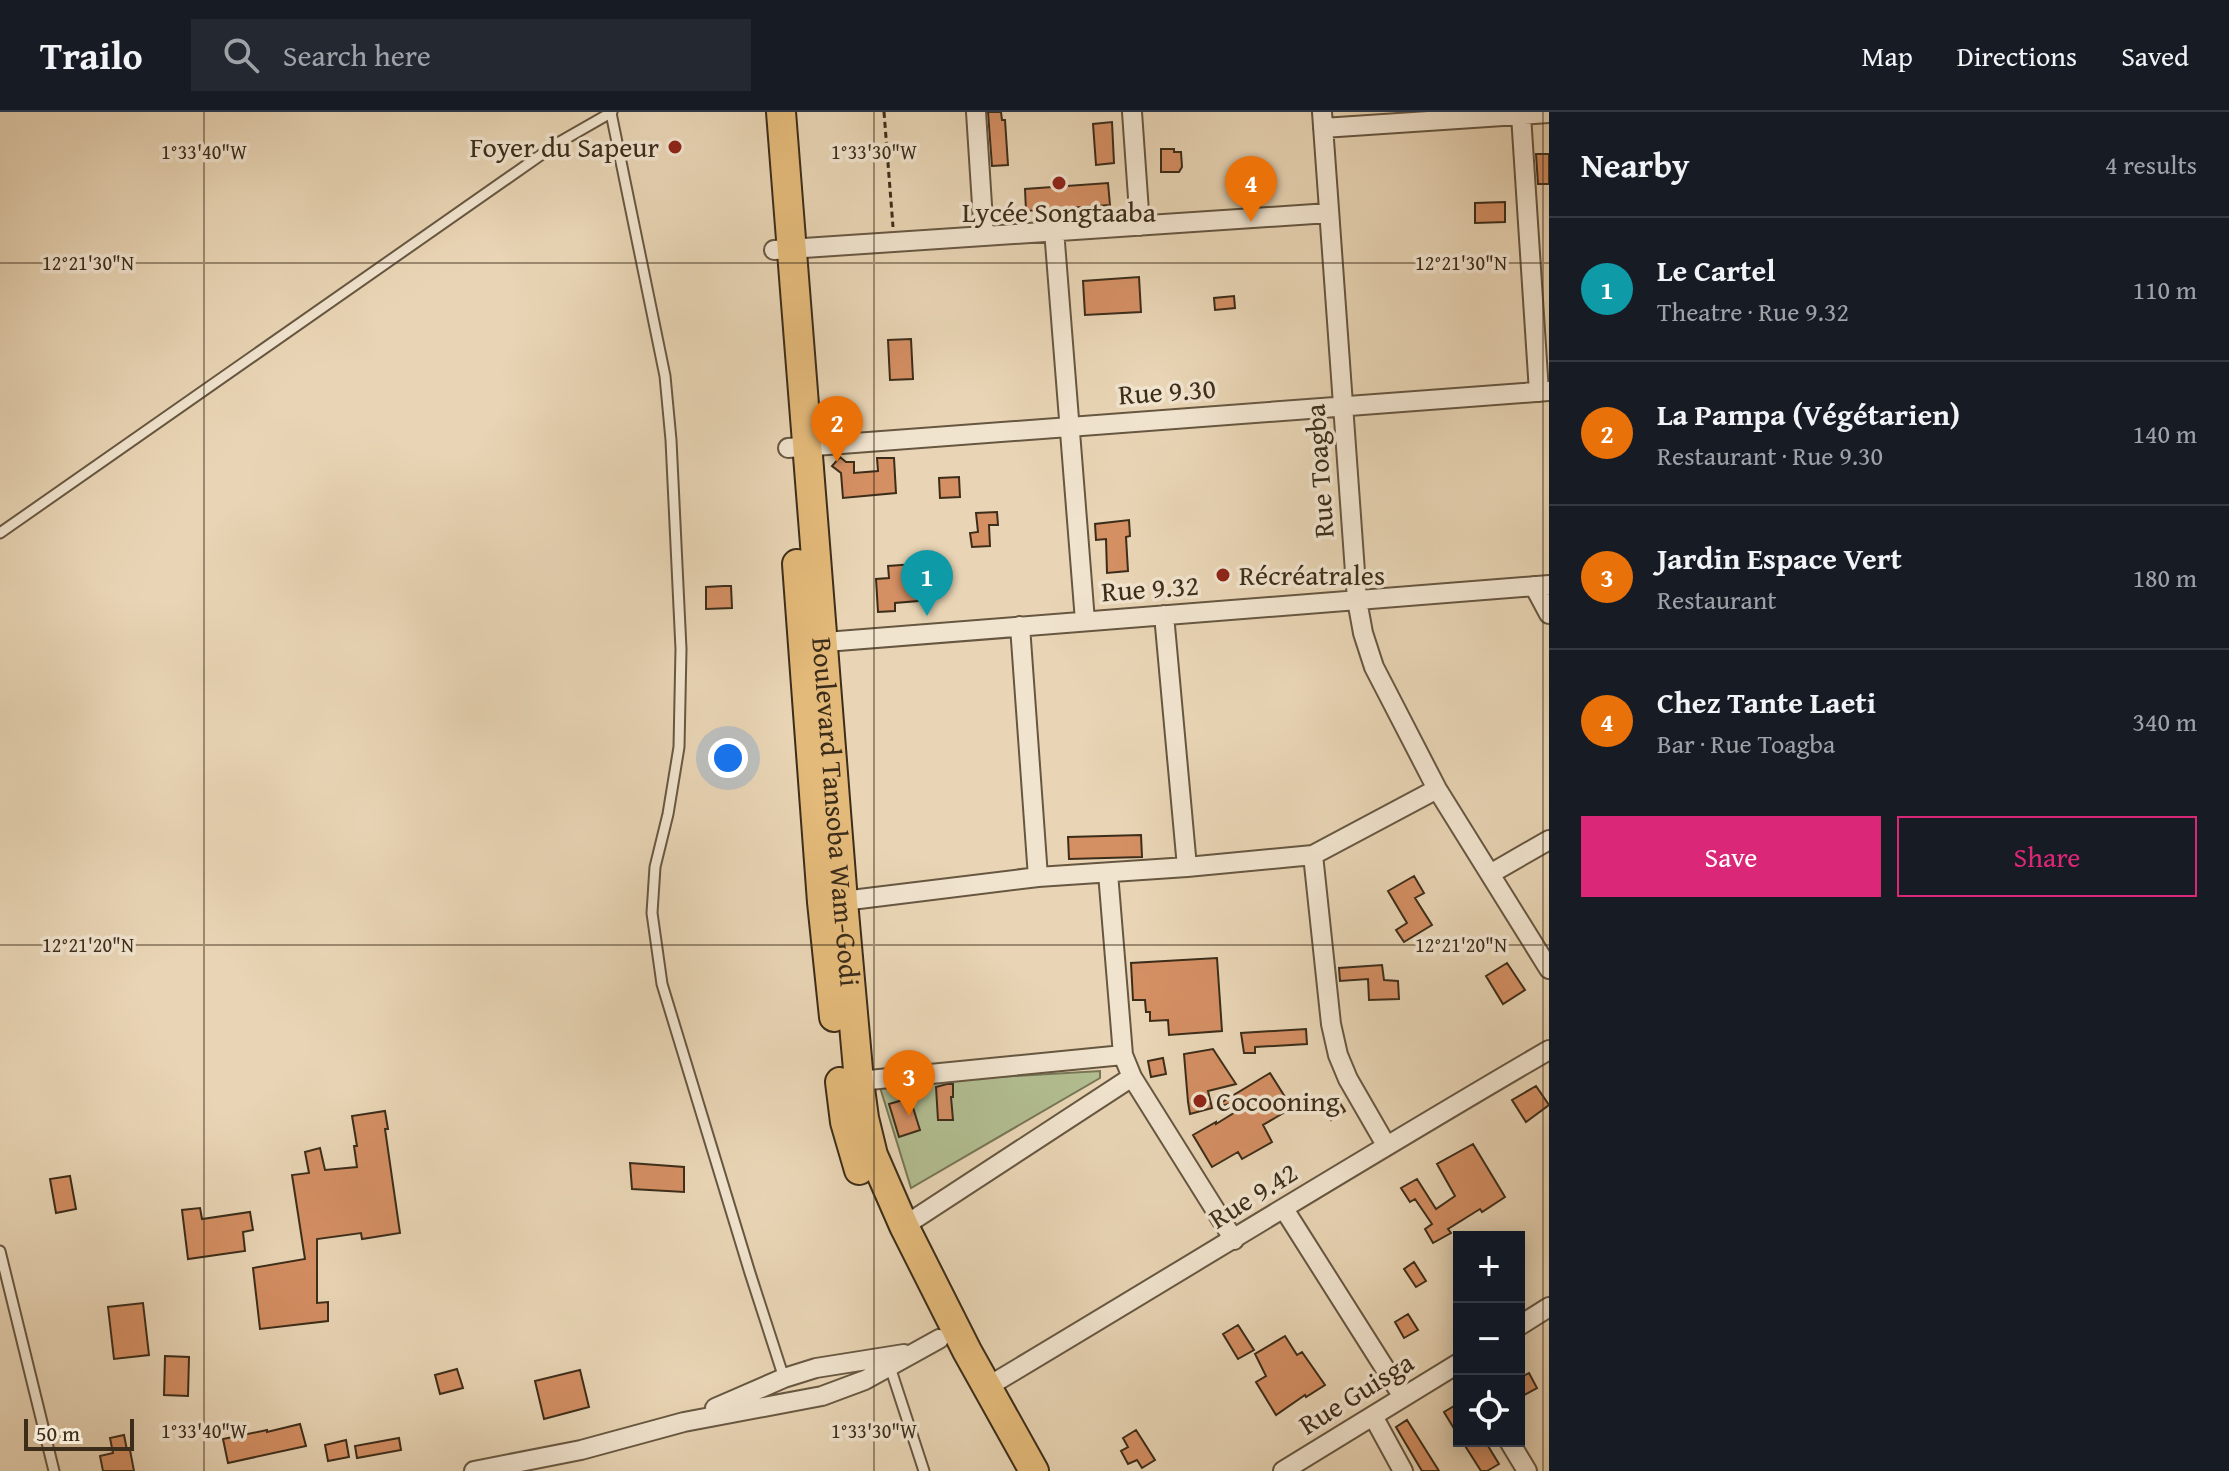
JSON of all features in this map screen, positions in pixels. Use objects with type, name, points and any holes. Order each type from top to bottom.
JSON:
[{"type":"main road","name":"Boulevard Tansoba Wam-Godi","points":[[764,112],[783,250]]},
{"type":"main road","name":"Boulevard Tansoba Wam-Godi","points":[[781,112],[783,250],[812,643],[822,902],[845,1122],[855,1160],[927,1345],[1012,1471]]},
{"type":"main road","name":"Boulevard Tansoba Wam-Godi","points":[[812,643],[843,901],[859,1081],[873,1155],[904,1226],[1034,1471]]},
{"type":"street","points":[[976,112],[984,236]]},
{"type":"street","points":[[1132,112],[1140,226]]},
{"type":"street","points":[[1323,120],[1549,113]]},
{"type":"street","points":[[1521,115],[1544,391]]},
{"type":"street","name":"Rue Toagba","points":[[1323,120],[1357,600],[1363,633],[1374,667],[1437,789],[1549,969]]},
{"type":"street","points":[[783,250],[1329,213]]},
{"type":"street","points":[[1054,230],[1085,621]]},
{"type":"street","name":"Rue 9.30","points":[[797,447],[1544,391]]},
{"type":"street","points":[[1542,586],[1549,614]]},
{"type":"street","name":"Rue 9.32","points":[[812,643],[1542,586]]},
{"type":"street","points":[[1164,615],[1187,867]]},
{"type":"street","points":[[1020,626],[1038,877]]},
{"type":"street","points":[[843,901],[1038,877],[1313,855],[1437,789]]},
{"type":"street","points":[[1490,874],[1549,840]]},
{"type":"street","points":[[1313,855],[1331,1024],[1338,1055],[1348,1079],[1386,1145]]},
{"type":"street","points":[[1108,873],[1123,1055],[1132,1077],[1234,1240]]},
{"type":"street","name":"Rue 9.42","points":[[987,1387],[1549,1050]]},
{"type":"street","points":[[859,1081],[1123,1055]]},
{"type":"street","points":[[904,1226],[1132,1077]]},
{"type":"street","points":[[1284,1209],[1403,1397]]},
{"type":"street","points":[[1525,1322],[1549,1307]]},
{"type":"street","points":[[474,1471],[581,1450],[684,1422],[822,1396],[865,1380],[888,1362],[927,1345]]},
{"type":"street","points":[[684,1422],[784,1378],[816,1368],[888,1362]]},
{"type":"street","name":"Rue Guisga","points":[[1283,1471],[1453,1367]]},
{"type":"street","points":[[1373,1416],[1403,1471]]},
{"type":"street","points":[[1513,1447],[1527,1471]]},
{"type":"lane","points":[[0,533],[558,143],[612,112],[665,376],[671,440],[681,649],[679,747],[655,867],[652,913],[655,947],[667,999],[784,1378]]},
{"type":"lane","points":[[0,1251],[54,1471]]},
{"type":"lane","points":[[888,1362],[924,1471]]},
{"type":"path","points":[[884,112],[895,243]]},
{"type":"green space","points":[[1100,1071],[1100,1078],[911,1188],[879,1084]]},
{"type":"building","points":[[988,112],[1001,112],[1002,120],[1005,120],[1008,165],[992,166]]},
{"type":"building","points":[[1112,122],[1114,163],[1096,165],[1093,124]]},
{"type":"building","points":[[1161,149],[1181,152],[1182,167],[1179,172],[1161,172]]},
{"type":"building","points":[[1536,154],[1549,154],[1549,184],[1538,184]]},
{"type":"building","points":[[1108,183],[1110,205],[1026,211],[1025,189]]},
{"type":"building","points":[[1505,202],[1505,222],[1475,223],[1475,203]]},
{"type":"building","points":[[1139,277],[1141,312],[1085,315],[1083,281]]},
{"type":"building","points":[[1234,296],[1235,308],[1215,310],[1214,298]]},
{"type":"building","points":[[911,339],[913,379],[890,380],[888,340]]},
{"type":"building","points":[[840,457],[846,462],[854,462],[854,473],[878,471],[877,458],[894,458],[896,493],[843,498],[841,473],[832,466]]},
{"type":"building","points":[[959,477],[960,497],[940,498],[939,478]]},
{"type":"building","points":[[997,512],[998,525],[989,525],[990,546],[972,547],[970,533],[978,532],[976,513]]},
{"type":"building","points":[[1129,520],[1130,536],[1126,537],[1128,571],[1107,573],[1106,539],[1096,540],[1095,524]]},
{"type":"building","points":[[915,564],[918,601],[895,603],[895,611],[878,612],[876,579],[889,578],[888,566]]},
{"type":"building","points":[[731,586],[732,608],[706,609],[706,587]]},
{"type":"building","points":[[1141,835],[1142,857],[1069,859],[1068,837]]},
{"type":"building","points":[[1414,876],[1424,893],[1415,898],[1432,925],[1404,942],[1396,930],[1407,923],[1388,891]]},
{"type":"building","points":[[1217,958],[1222,1031],[1169,1035],[1168,1020],[1150,1021],[1145,1000],[1133,1000],[1131,963]]},
{"type":"building","points":[[1507,963],[1525,990],[1503,1004],[1486,976]]},
{"type":"building","points":[[1382,965],[1384,980],[1398,981],[1399,999],[1369,1000],[1368,979],[1340,981],[1339,968]]},
{"type":"building","points":[[1306,1029],[1307,1044],[1255,1047],[1255,1053],[1244,1053],[1241,1033]]},
{"type":"building","points":[[1213,1049],[1236,1084],[1208,1091],[1212,1108],[1190,1114],[1184,1054]]},
{"type":"building","points":[[1163,1058],[1166,1074],[1151,1077],[1148,1061]]},
{"type":"building","points":[[1270,1073],[1292,1108],[1263,1125],[1272,1142],[1242,1159],[1238,1152],[1212,1167],[1193,1135],[1258,1098],[1219,1104]]},
{"type":"building","points":[[953,1084],[953,1120],[938,1120],[936,1087]]},
{"type":"building","points":[[1536,1086],[1549,1105],[1526,1122],[1512,1100]]},
{"type":"building","points":[[1336,1097],[1345,1111],[1331,1120],[1322,1106]]},
{"type":"building","points":[[910,1098],[920,1130],[899,1137],[889,1104]]},
{"type":"building","points":[[385,1111],[400,1233],[362,1239],[361,1233],[317,1239],[317,1303],[328,1302],[328,1321],[260,1329],[253,1268],[305,1259],[292,1175],[309,1173],[305,1152],[320,1148],[325,1170],[357,1167],[352,1116]]},
{"type":"building","points":[[1473,1144],[1505,1197],[1448,1229],[1451,1233],[1433,1243],[1425,1229],[1432,1224],[1415,1199],[1410,1202],[1401,1188],[1417,1179],[1436,1209],[1455,1196],[1437,1164]]},
{"type":"building","points":[[630,1163],[684,1167],[684,1192],[632,1189]]},
{"type":"building","points":[[70,1176],[76,1209],[56,1213],[50,1179]]},
{"type":"building","points":[[200,1208],[202,1219],[250,1212],[253,1230],[243,1232],[245,1251],[188,1259],[182,1210]]},
{"type":"building","points":[[1414,1262],[1426,1281],[1416,1287],[1404,1269]]},
{"type":"building","points":[[143,1303],[149,1355],[114,1359],[108,1307]]},
{"type":"building","points":[[1408,1314],[1418,1330],[1404,1338],[1395,1322]]},
{"type":"building","points":[[1238,1325],[1254,1350],[1238,1359],[1223,1334]]},
{"type":"building","points":[[1285,1336],[1297,1355],[1302,1352],[1325,1385],[1276,1415],[1256,1382],[1266,1376],[1255,1354]]},
{"type":"building","points":[[165,1356],[189,1357],[188,1396],[164,1395]]},
{"type":"building","points":[[457,1369],[463,1388],[440,1394],[435,1375]]},
{"type":"building","points":[[580,1370],[589,1407],[544,1419],[535,1381]]},
{"type":"building","points":[[1529,1373],[1537,1388],[1525,1395],[1525,1375]]},
{"type":"building","points":[[1453,1407],[1453,1427],[1444,1412]]},
{"type":"building","points":[[1407,1420],[1439,1471],[1422,1471],[1396,1427]]},
{"type":"building","points":[[300,1424],[306,1446],[228,1463],[223,1439]]},
{"type":"building","points":[[1136,1430],[1155,1460],[1142,1468],[1137,1460],[1128,1464],[1121,1451],[1128,1447],[1123,1438]]},
{"type":"building","points":[[124,1435],[134,1471],[103,1471],[100,1456],[113,1453],[110,1438]]},
{"type":"building","points":[[399,1438],[401,1450],[357,1458],[355,1446]]},
{"type":"building","points":[[346,1440],[349,1457],[328,1461],[325,1445]]},
{"type":"building","points":[[1466,1447],[1489,1447],[1499,1464],[1481,1471]]},
{"type":"place","name":"Foyer du Sapeur","points":[[675,147]]},
{"type":"place","name":"Lycée Songtaaba","points":[[1059,183]]},
{"type":"place","name":"Chez Tante Laeti","points":[[1251,222]]},
{"type":"place","name":"La Pampa (Végétarien)","points":[[837,462]]},
{"type":"place","name":"Récréatrales","points":[[1223,575]]},
{"type":"place","name":"Le Cartel","points":[[927,616]]},
{"type":"place","name":"Cocooning","points":[[1200,1101]]},
{"type":"place","name":"Jardin Espace Vert","points":[[909,1116]]}]
